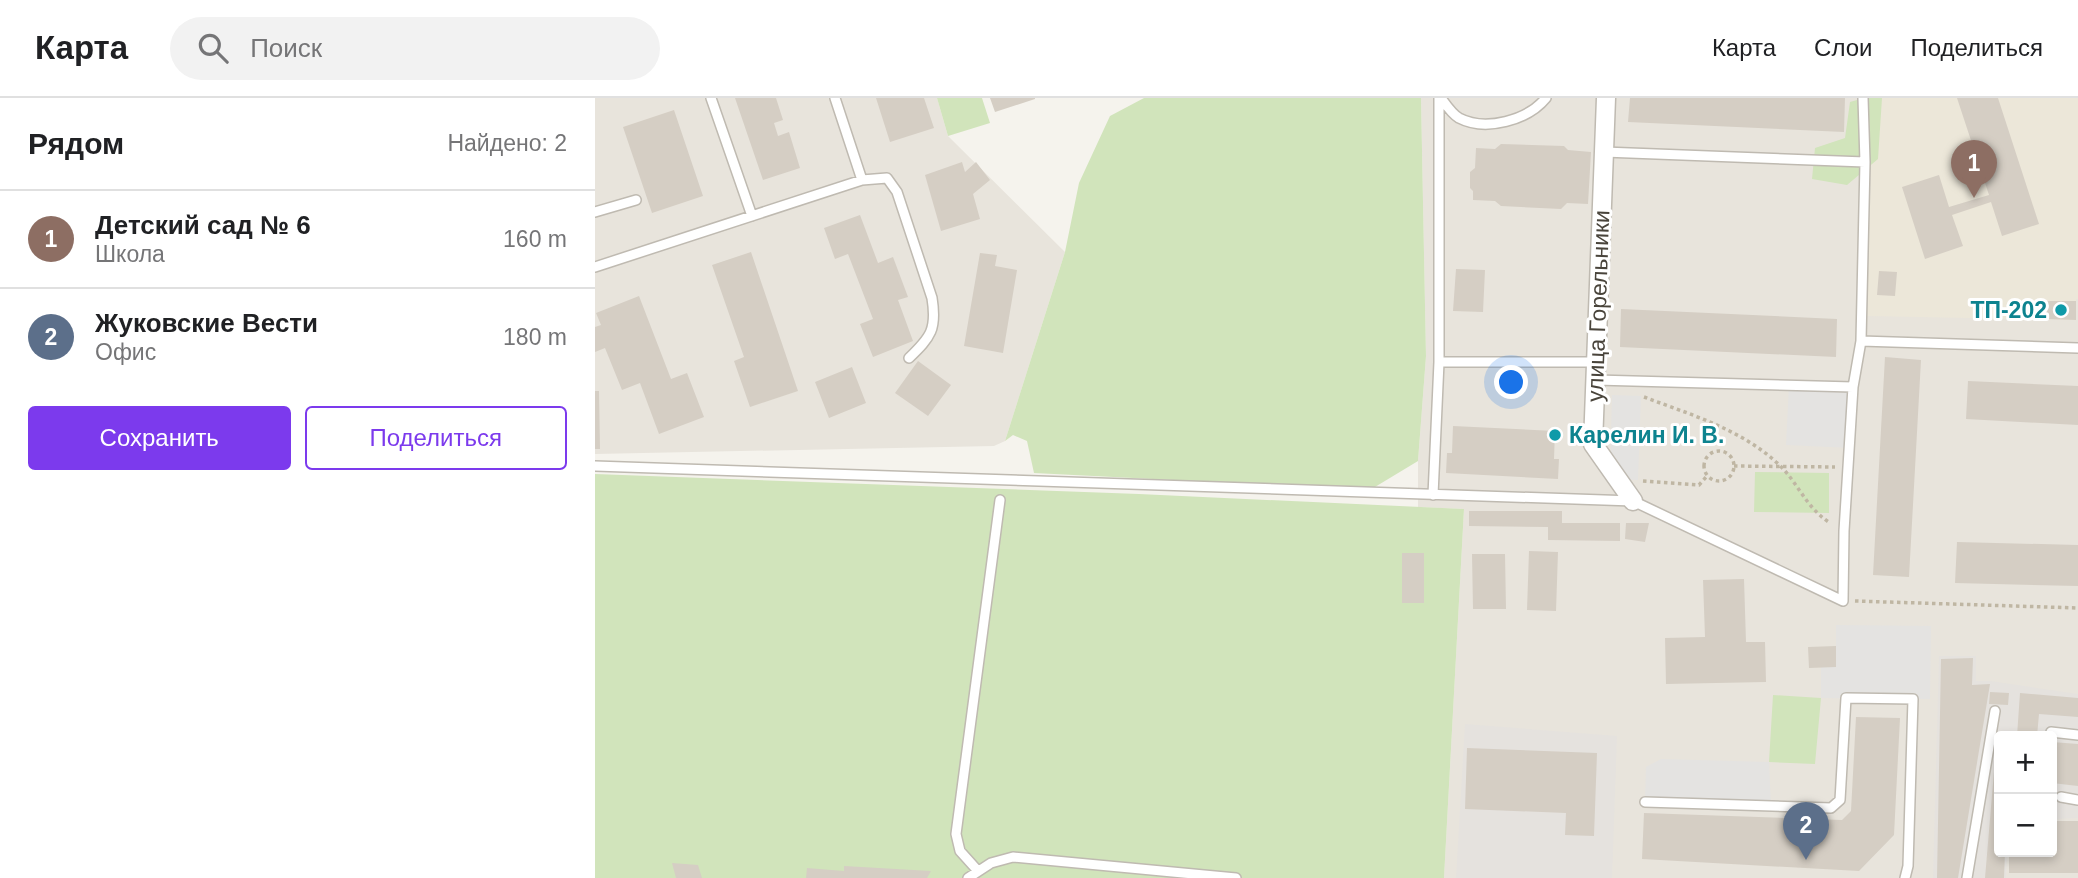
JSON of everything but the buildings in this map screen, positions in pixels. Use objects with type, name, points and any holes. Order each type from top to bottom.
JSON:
[{"type":"street","name":"улица Горельники","points":[[1606,98],[1594,444],[1633,500]]},
{"type":"lane","points":[[711,98],[752,216]]},
{"type":"lane","points":[[835,98],[862,180]]},
{"type":"lane","points":[[1440,98],[1459,118],[1496,123],[1521,117],[1546,98]]},
{"type":"lane","points":[[1433,495],[1439,362],[1440,98]]},
{"type":"lane","points":[[595,466],[1633,500],[1843,601],[1844,531],[1853,387],[1861,341],[1865,162],[1863,98]]},
{"type":"lane","points":[[1604,152],[1865,162]]},
{"type":"lane","points":[[595,267],[862,180],[887,178],[892,183],[932,298],[935,314],[929,339],[909,358]]},
{"type":"lane","points":[[595,212],[636,200]]},
{"type":"lane","points":[[1861,341],[2078,348]]},
{"type":"lane","points":[[1439,362],[1853,387]]},
{"type":"lane","points":[[978,871],[960,851],[956,834],[1000,500]]},
{"type":"lane","points":[[1645,802],[1831,808],[1840,800],[1846,698],[1913,699],[1908,866],[1905,878]]},
{"type":"lane","points":[[1967,878],[1995,711]]},
{"type":"lane","points":[[2057,733],[2078,735]]},
{"type":"lane","points":[[2061,797],[2078,800]]},
{"type":"lane","points":[[968,878],[991,863],[1013,857],[1236,878]]},
{"type":"path","points":[[1636,394],[1737,435],[1781,466],[1816,513],[1844,531]]},
{"type":"path","points":[[1712,452],[1727,454],[1734,466],[1727,479],[1716,481],[1707,476],[1704,470],[1705,459],[1712,452]]},
{"type":"path","points":[[1734,466],[1848,468]]},
{"type":"path","points":[[1618,480],[1699,485],[1707,476]]},
{"type":"path","points":[[1843,601],[2078,608]]},
{"type":"shaded area","points":[[595,98],[937,98],[948,136],[1065,252],[1005,441],[994,446],[595,454]]},
{"type":"shaded area","points":[[1421,98],[2078,98],[2078,878],[1444,878],[1464,509],[1418,507],[1418,461],[1426,356]]},
{"type":"shaded area","points":[[1873,98],[2078,98],[2076,320],[1867,316]]},
{"type":"shaded area","points":[[1789,385],[1853,387],[1851,448],[1786,445]]},
{"type":"shaded area","points":[[1612,395],[1641,396],[1638,480],[1610,479]]},
{"type":"shaded area","points":[[1836,625],[1931,626],[1930,699],[1821,698],[1821,666],[1836,666]]},
{"type":"shaded area","points":[[1939,656],[1976,656],[1976,681],[2078,694],[2078,818],[2057,819],[2057,731],[1994,731],[1994,857],[2007,857],[2006,878],[1933,878]]},
{"type":"shaded area","points":[[1465,724],[1617,736],[1612,878],[1456,878]]},
{"type":"shaded area","points":[[1661,759],[1769,762],[1771,806],[1645,802],[1646,767]]},
{"type":"green space","points":[[937,98],[982,98],[990,123],[948,136]]},
{"type":"green space","points":[[1144,98],[1421,98],[1426,356],[1418,461],[1370,490],[1034,473],[1027,441],[1013,435],[1005,441],[1065,252],[1079,183],[1110,116]]},
{"type":"green space","points":[[1864,98],[1882,98],[1878,159],[1847,185],[1812,179],[1815,148],[1845,138],[1850,102]]},
{"type":"green space","points":[[1755,472],[1829,473],[1829,513],[1754,512]]},
{"type":"green space","points":[[595,474],[1464,509],[1444,878],[595,878]]},
{"type":"green space","points":[[1773,695],[1821,698],[1815,764],[1769,762]]},
{"type":"place","name":"Детский сад № 6","points":[[1974,198]]},
{"type":"place","name":"ТП-202","points":[[2061,310]]},
{"type":"place","name":"Карелин И. В.","points":[[1555,435]]},
{"type":"place","name":"Жуковские Вести","points":[[1806,860]]}]
